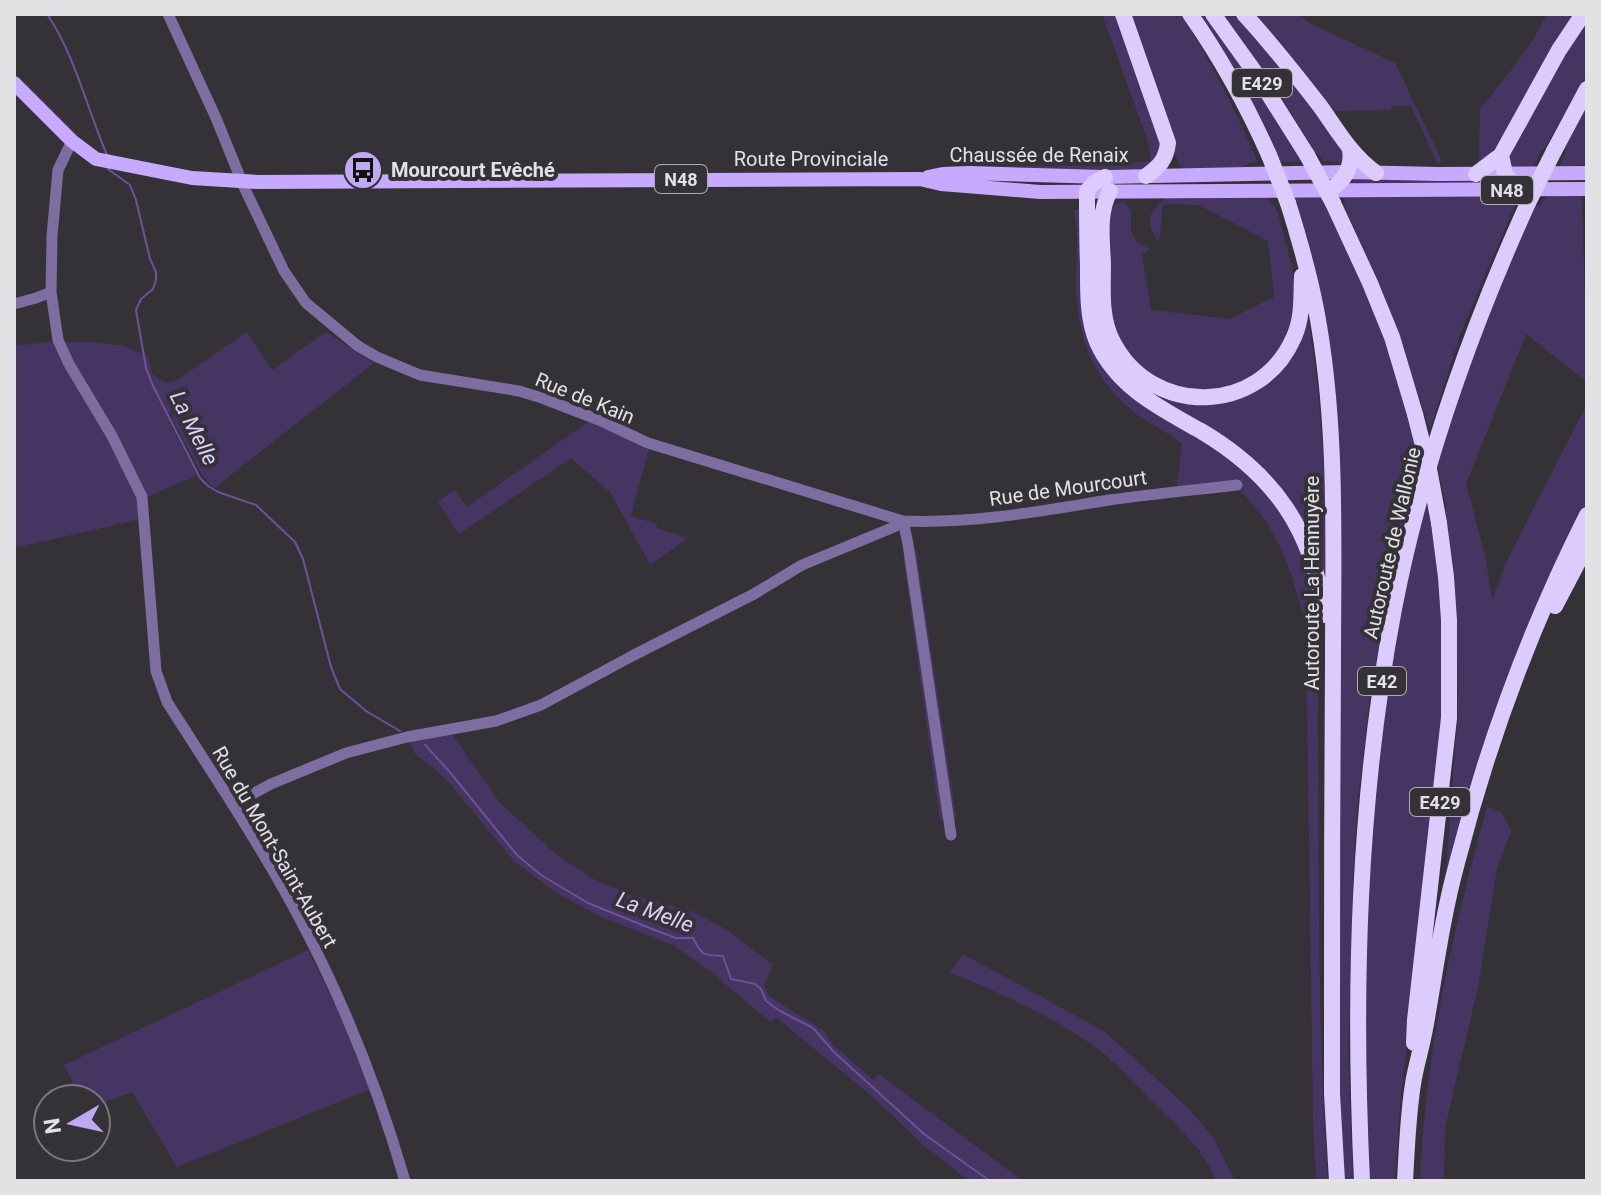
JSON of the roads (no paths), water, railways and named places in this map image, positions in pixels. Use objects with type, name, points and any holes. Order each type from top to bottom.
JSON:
[{"type":"highway","points":[[1123,14],[1168,143],[1163,161],[1146,176]]},
{"type":"highway","name":"Autoroute La Hennuyère","points":[[1190,14],[1243,100],[1288,203],[1305,259],[1324,361],[1333,520],[1332,1053],[1337,1181]]},
{"type":"highway","name":"E429","points":[[1213,14],[1256,74],[1332,196],[1392,337],[1429,469],[1446,577],[1449,718],[1415,1020],[1413,1080]]},
{"type":"highway","points":[[1244,14],[1290,68],[1350,150],[1376,173]]},
{"type":"highway","points":[[1476,174],[1501,155],[1559,50],[1583,14]]},
{"type":"highway","name":"Autoroute de Wallonie","points":[[1362,1181],[1357,1073],[1362,861],[1371,760],[1394,607],[1445,412],[1523,196],[1554,151],[1587,89]]},
{"type":"highway","points":[[1332,196],[1348,172],[1350,150]]},
{"type":"highway","points":[[1501,155],[1505,174],[1523,196]]},
{"type":"highway","points":[[1305,259],[1301,318],[1294,337],[1275,367],[1241,390],[1202,398],[1180,396],[1144,379],[1124,360],[1112,341],[1103,306],[1102,212],[1108,184],[1094,183],[1087,191],[1088,305],[1091,324],[1107,361],[1118,376],[1149,402],[1216,440],[1247,462],[1285,504],[1313,561],[1333,643]]},
{"type":"highway","points":[[1405,1181],[1413,1080],[1427,1022],[1456,864],[1488,756],[1521,661],[1587,515]]},
{"type":"highway","points":[[1521,661],[1541,635],[1587,545]]},
{"type":"main road","name":"Route Provinciale","points":[[14,83],[72,141],[96,159],[192,178],[242,182],[920,179]]},
{"type":"main road","name":"Chaussée de Renaix","points":[[1108,184],[1146,176],[1348,172],[1587,173]]},
{"type":"main road","name":"Chaussée de Renaix","points":[[920,179],[969,173],[1332,196],[1523,196],[1587,189]]},
{"type":"main road","name":"Chaussée de Renaix","points":[[920,179],[1017,191],[1087,191]]},
{"type":"street","name":"Rue de Kain","points":[[168,14],[284,271],[306,303],[358,346],[420,375],[519,391],[599,420],[648,443],[903,521]]},
{"type":"street","name":"Rue du Mont-Saint-Aubert","points":[[72,141],[58,170],[52,236],[51,292],[58,340],[142,497],[156,671],[167,702],[234,804],[295,910],[331,985],[377,1097],[405,1181]]},
{"type":"street","points":[[14,304],[51,292]]},
{"type":"street","name":"Rue de Mourcourt","points":[[903,521],[1003,517],[1142,495],[1237,485]]},
{"type":"street","points":[[234,804],[271,784],[346,753],[407,737],[496,721],[541,705],[754,594],[802,565],[903,521],[951,835]]},
{"type":"waterway","name":"La Melle","points":[[47,14],[73,65],[107,155]]},
{"type":"waterway","name":"La Melle","points":[[108,169],[130,185],[156,272],[153,289],[141,299],[136,310],[146,368],[200,478],[218,492],[256,505],[295,542],[303,559],[331,667],[340,689],[366,711],[400,731]]},
{"type":"waterway","name":"La Melle","points":[[425,745],[517,855],[541,875],[588,903],[676,938],[693,938],[704,953],[723,956],[731,979],[755,984],[766,1001],[813,1028],[834,1052],[924,1134],[990,1181]]},
{"type":"place","name":"Mourcourt Evêché","points":[[363,170]]}]
